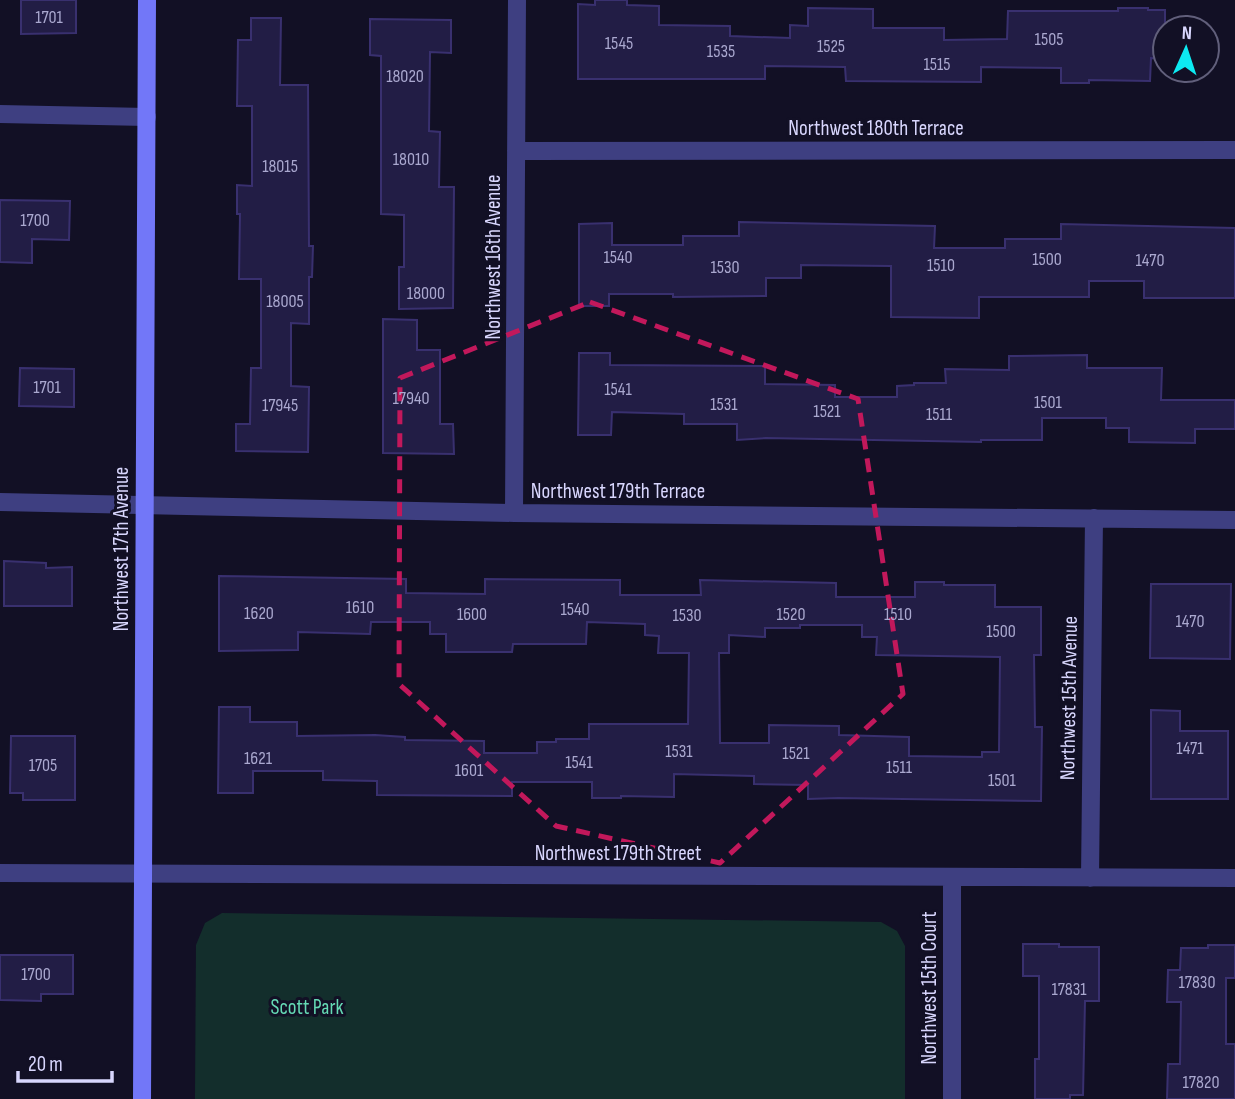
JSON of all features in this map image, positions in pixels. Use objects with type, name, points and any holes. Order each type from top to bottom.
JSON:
[{"type":"street","name":"Northwest 17th Avenue","points":[[142,1099],[146,0]]},
{"type":"street","name":"Northwest 16th Avenue","points":[[514,513],[517,0]]},
{"type":"street","points":[[0,114],[147,117]]},
{"type":"street","name":"Northwest 180th Terrace","points":[[516,151],[1235,150]]},
{"type":"street","name":"Northwest 179th Terrace","points":[[0,502],[514,513],[1235,520]]},
{"type":"street","name":"Northwest 15th Avenue","points":[[1090,878],[1094,518]]},
{"type":"street","name":"Northwest 179th Street","points":[[0,873],[1235,878]]},
{"type":"street","name":"Northwest 15th Court","points":[[952,877],[952,1099]]},
{"type":"highlighted area","points":[[590,302],[858,399],[903,694],[720,863],[556,826],[399,684],[400,378]]},
{"type":"green space","name":"Scott Park","points":[[222,913],[881,922],[897,931],[905,946],[905,1099],[195,1099],[196,945],[205,923]]},
{"type":"building","points":[[21,0],[76,0],[76,33],[21,34]]},
{"type":"building","points":[[595,0],[627,0],[627,5],[659,6],[659,25],[730,26],[730,36],[790,38],[790,25],[808,26],[808,8],[873,9],[873,28],[944,28],[944,40],[1007,39],[1008,11],[1118,11],[1118,8],[1148,8],[1165,10],[1165,14],[1151,14],[1150,81],[1089,80],[1089,83],[1061,83],[1061,68],[981,67],[981,82],[846,81],[845,67],[765,66],[765,79],[578,79],[578,4],[595,5]]},
{"type":"building","points":[[251,18],[281,18],[280,85],[308,85],[309,246],[313,246],[312,277],[309,277],[309,324],[291,323],[291,386],[309,387],[308,452],[236,451],[236,424],[250,424],[251,368],[261,368],[261,279],[239,279],[240,214],[237,214],[237,185],[252,186],[252,106],[237,106],[238,40],[251,40]]},
{"type":"building","points":[[370,19],[451,20],[451,53],[430,52],[429,131],[440,132],[439,187],[454,187],[453,308],[399,309],[399,267],[404,267],[404,215],[381,214],[381,56],[370,55]]},
{"type":"building","points":[[0,200],[70,201],[69,240],[32,239],[32,263],[0,262]]},
{"type":"building","points":[[739,222],[935,226],[934,248],[1005,248],[1005,239],[1061,239],[1061,224],[1235,228],[1235,298],[1144,298],[1144,281],[1089,281],[1089,297],[979,297],[979,318],[891,317],[891,266],[801,265],[801,278],[766,278],[766,296],[673,297],[673,294],[609,294],[609,306],[579,306],[579,224],[612,223],[612,245],[683,245],[683,236],[739,236]]},
{"type":"building","points":[[383,319],[417,320],[417,350],[440,350],[440,424],[453,424],[454,454],[383,453]]},
{"type":"building","points":[[579,353],[610,353],[610,365],[765,366],[765,384],[835,385],[835,397],[897,397],[897,386],[946,383],[945,369],[1009,370],[1009,356],[1087,355],[1087,368],[1162,368],[1161,400],[1235,400],[1235,429],[1195,429],[1195,443],[1129,442],[1129,428],[1106,428],[1106,418],[1042,418],[1042,440],[737,440],[737,424],[684,424],[684,414],[612,412],[611,435],[578,435]]},
{"type":"building","points":[[20,368],[74,369],[74,407],[19,406]]},
{"type":"building","points":[[4,561],[46,563],[46,568],[72,567],[72,606],[4,606]]},
{"type":"building","points":[[219,576],[406,579],[406,593],[485,594],[485,579],[620,580],[620,595],[701,595],[700,580],[836,583],[836,597],[915,597],[915,582],[995,585],[995,607],[1041,607],[1041,655],[1034,655],[1035,727],[1042,727],[1041,801],[808,799],[808,785],[754,784],[754,776],[674,774],[674,797],[592,798],[592,782],[512,782],[512,796],[377,795],[377,781],[323,780],[323,771],[253,771],[253,793],[218,793],[219,707],[250,707],[250,722],[297,722],[297,736],[375,735],[405,737],[405,740],[484,741],[484,753],[537,753],[537,742],[589,739],[589,724],[688,724],[689,653],[658,653],[659,636],[645,635],[645,624],[587,622],[586,644],[513,644],[512,652],[446,652],[446,634],[430,634],[430,622],[371,622],[370,634],[298,632],[298,650],[219,651]],"holes":[[[862,625],[862,637],[877,637],[876,655],[1000,657],[999,752],[982,752],[982,757],[909,756],[909,737],[839,735],[839,726],[769,725],[769,743],[720,743],[719,653],[729,653],[729,635],[765,637],[765,628]]]},
{"type":"building","points":[[1151,584],[1231,584],[1230,659],[1150,658]]},
{"type":"building","points":[[1151,710],[1180,711],[1180,731],[1228,731],[1228,799],[1151,799]]},
{"type":"building","points":[[11,736],[75,736],[75,800],[23,800],[23,793],[10,793]]},
{"type":"building","points":[[1023,944],[1099,947],[1099,1001],[1085,1001],[1083,1095],[1070,1095],[1070,1099],[1035,1099],[1035,1059],[1039,1059],[1039,976],[1023,976]]},
{"type":"building","points":[[1208,945],[1235,945],[1235,978],[1226,978],[1226,1044],[1235,1044],[1235,1099],[1167,1099],[1168,1064],[1180,1064],[1181,1002],[1167,1002],[1168,970],[1180,970],[1181,948],[1208,948]]},
{"type":"building","points":[[0,955],[73,955],[73,994],[41,994],[41,1001],[0,1000]]}]
